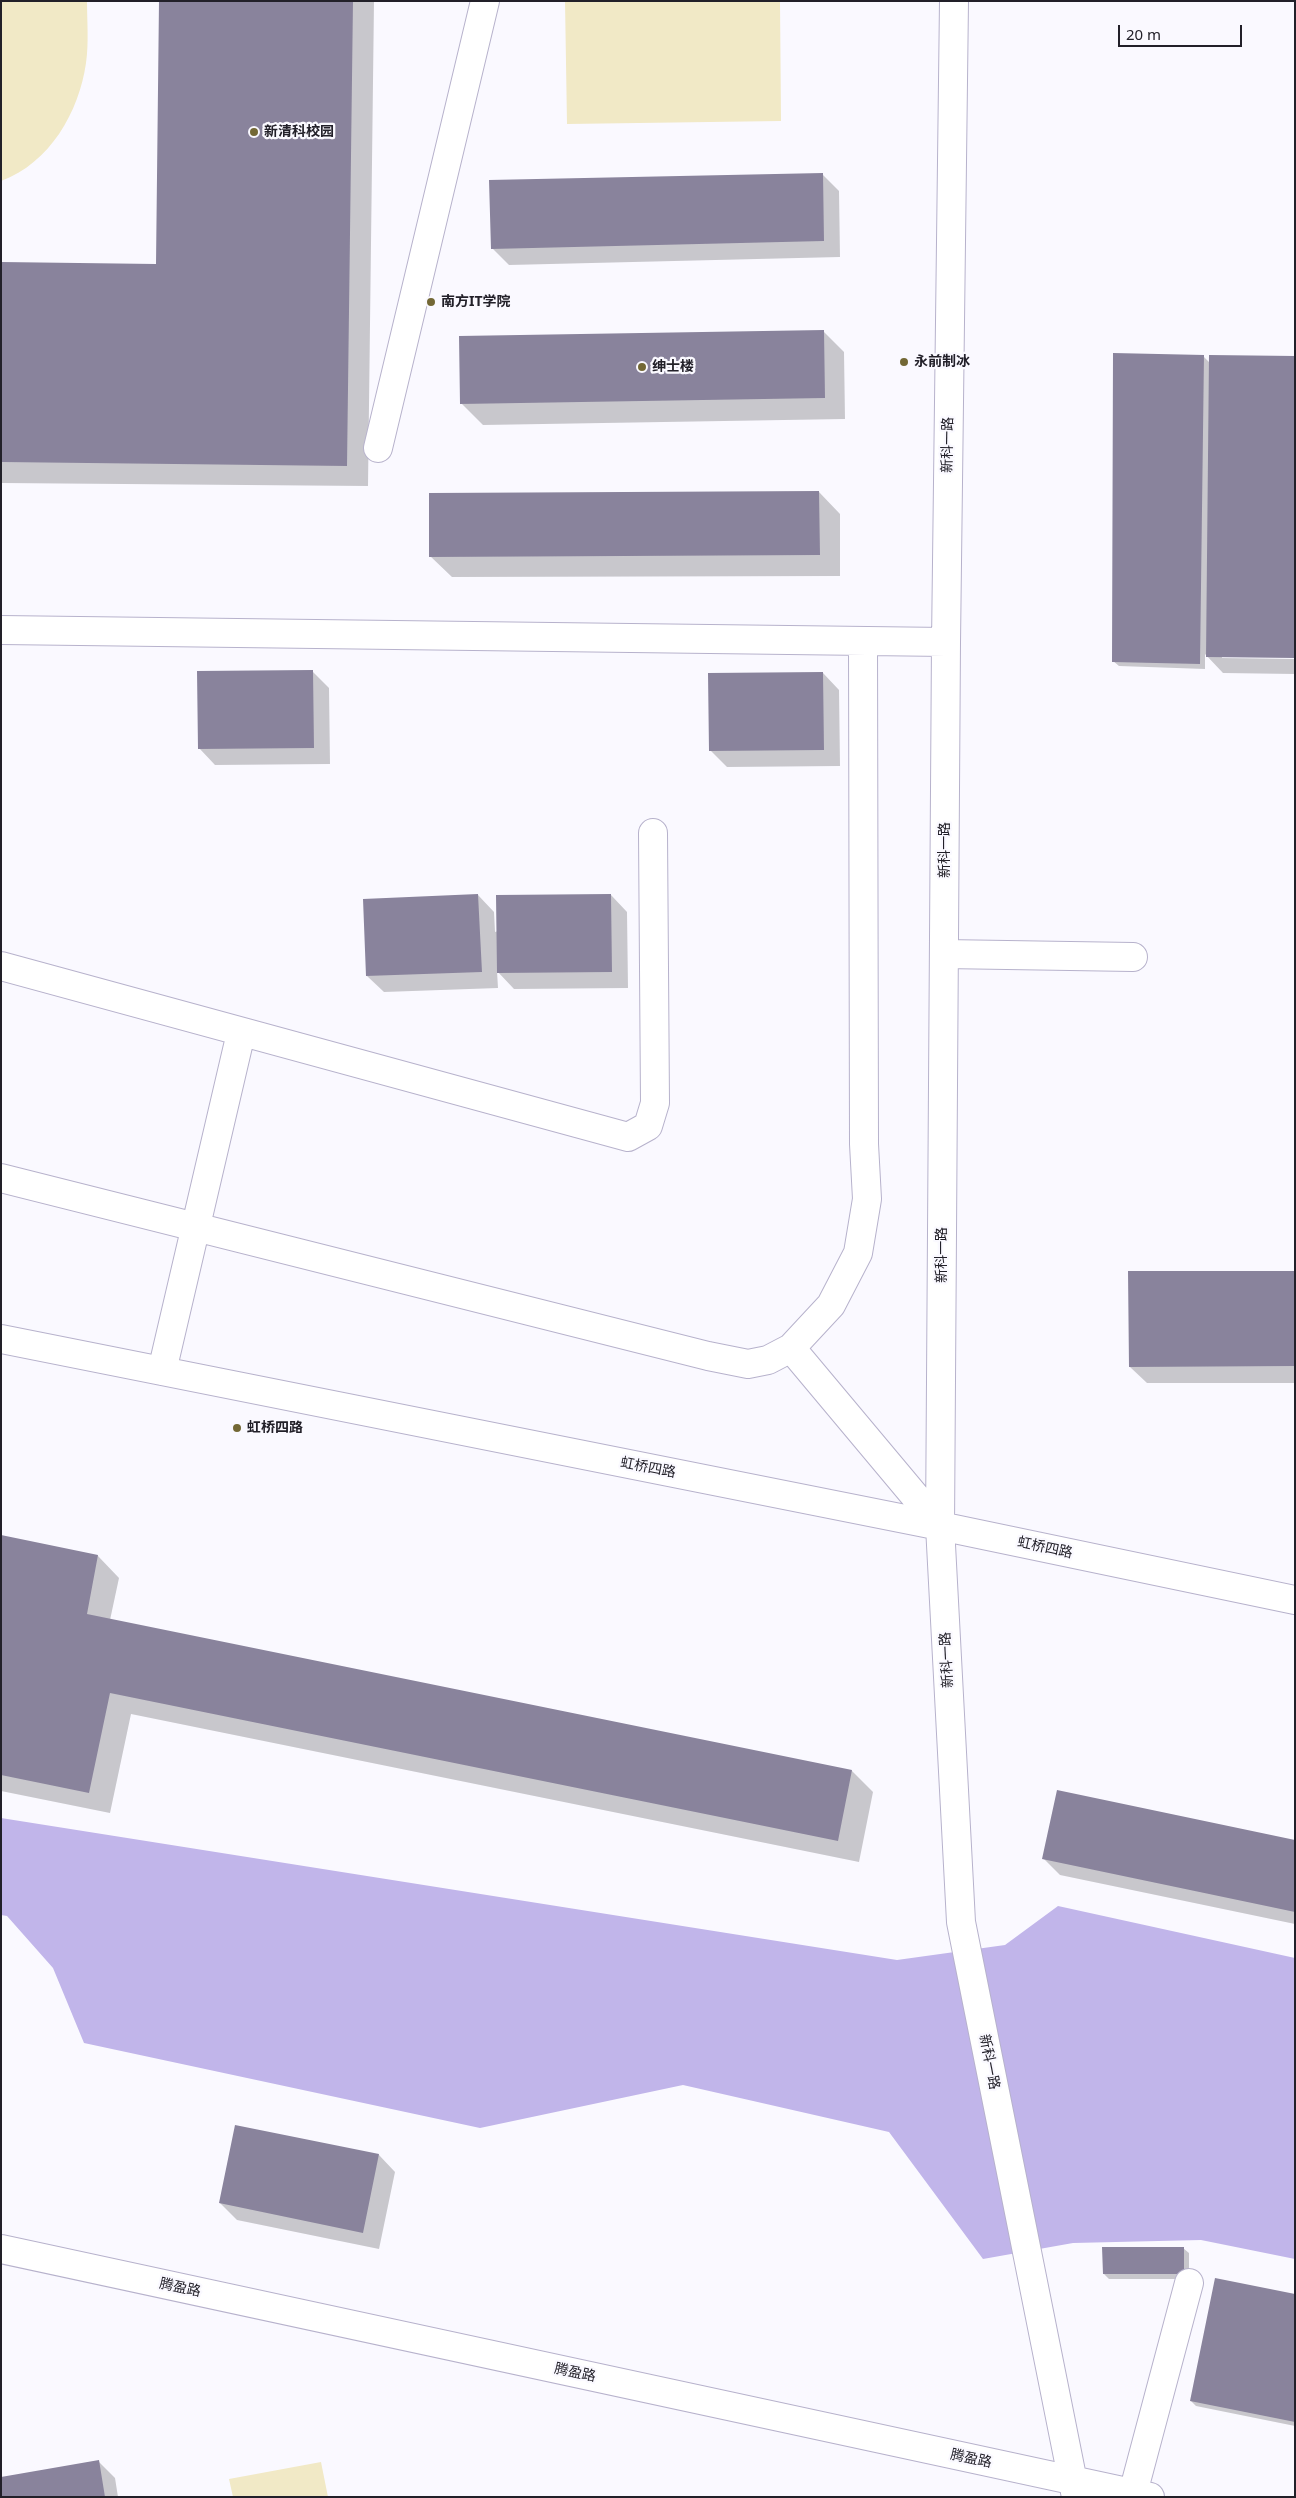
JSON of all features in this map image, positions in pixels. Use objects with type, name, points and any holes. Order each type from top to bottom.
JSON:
[{"type":"street","points":[[378,448],[485,1]]},
{"type":"street","name":"新科一路","points":[[954,1],[946,642],[940,1526],[961,1922],[1074,2488]]},
{"type":"street","points":[[1,630],[946,642]]},
{"type":"street","points":[[1,1178],[708,1356],[748,1364],[768,1360],[791,1348],[831,1305],[858,1253],[867,1198],[864,1144],[863,642]]},
{"type":"street","points":[[1,966],[628,1137],[648,1126],[655,1103],[653,833]]},
{"type":"street","points":[[944,954],[1133,957]]},
{"type":"street","points":[[162,1371],[241,1033]]},
{"type":"street","name":"虹桥四路","points":[[1,1339],[940,1526],[1295,1600]]},
{"type":"street","points":[[791,1348],[940,1526]]},
{"type":"street","name":"腾盈路","points":[[1,2249],[1074,2488],[1141,2495]]},
{"type":"street","points":[[1141,2495],[1190,2283]]},
{"type":"shaded area","points":[[1,1],[87,1],[88,40],[86,63],[77,100],[59,134],[48,149],[34,162],[18,173],[1,181]]},
{"type":"shaded area","points":[[565,1],[780,1],[781,121],[567,124]]},
{"type":"shaded area","points":[[1,1818],[897,1960],[1005,1945],[1058,1906],[1295,1958],[1295,2259],[1201,2240],[1073,2243],[983,2259],[889,2132],[683,2085],[480,2128],[84,2043],[53,1968],[7,1916],[1,1915]]},
{"type":"shaded area","points":[[321,2462],[328,2497],[233,2497],[229,2479]]},
{"type":"building","name":"新清科校园","points":[[159,1],[353,1],[347,466],[1,462],[1,262],[156,264]]},
{"type":"building","points":[[823,173],[824,241],[491,249],[489,180]]},
{"type":"building","name":"绅士楼","points":[[824,330],[825,398],[460,404],[459,336]]},
{"type":"building","points":[[1113,353],[1204,355],[1200,664],[1112,662]]},
{"type":"building","points":[[1209,355],[1295,356],[1295,658],[1206,657]]},
{"type":"building","points":[[819,491],[820,555],[429,557],[429,493]]},
{"type":"building","points":[[313,670],[314,748],[198,749],[197,671]]},
{"type":"building","points":[[823,672],[824,750],[709,751],[708,673]]},
{"type":"building","points":[[478,894],[482,972],[366,976],[363,899]]},
{"type":"building","points":[[611,894],[612,972],[497,973],[496,895]]},
{"type":"building","points":[[1128,1271],[1295,1271],[1295,1366],[1129,1367]]},
{"type":"building","points":[[1,1535],[98,1555],[87,1614],[852,1770],[838,1841],[110,1693],[89,1793],[1,1775]]},
{"type":"building","points":[[1057,1790],[1295,1840],[1295,1912],[1042,1859]]},
{"type":"building","points":[[235,2125],[379,2154],[363,2233],[219,2203]]},
{"type":"building","points":[[1102,2247],[1184,2247],[1184,2274],[1103,2274]]},
{"type":"building","points":[[1215,2278],[1295,2294],[1295,2422],[1190,2401]]},
{"type":"building","points":[[99,2460],[105,2497],[1,2497],[1,2477]]},
{"type":"place","name":"新清科校园","points":[[254,132]]},
{"type":"place","name":"南方IT学院","points":[[431,302]]},
{"type":"place","name":"永前制冰","points":[[904,362]]},
{"type":"place","name":"绅士楼","points":[[642,367]]},
{"type":"place","name":"虹桥四路","points":[[237,1428]]}]
